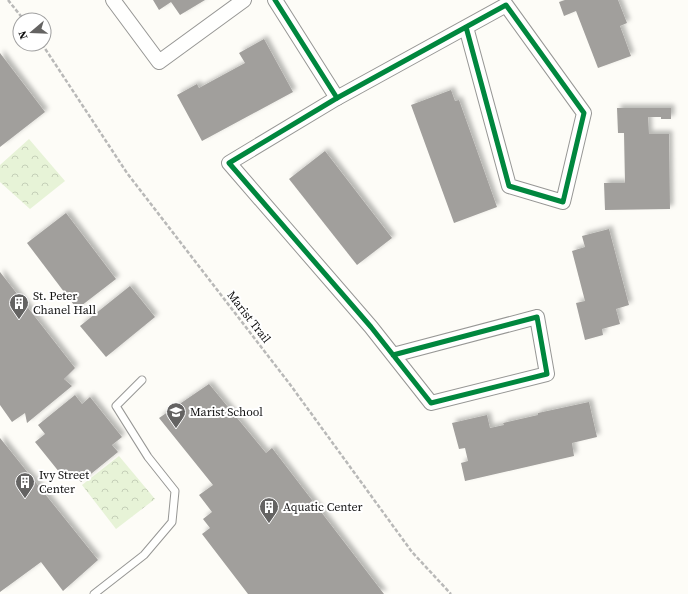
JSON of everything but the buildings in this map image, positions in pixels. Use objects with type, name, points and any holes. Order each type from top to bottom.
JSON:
[{"type":"street","points":[[113,0],[159,62],[244,0]]},
{"type":"street","points":[[275,0],[337,98]]},
{"type":"street","points":[[393,355],[538,317],[547,374],[431,403],[393,355],[371,327],[229,163],[337,98],[466,27],[506,5],[584,114],[563,202],[509,186],[466,27]]},
{"type":"lane","points":[[94,594],[144,554],[172,522],[175,491],[148,457],[116,406],[142,380]]},
{"type":"path","points":[[8,0],[18,12]]},
{"type":"green space","points":[[29,139],[65,181],[30,209],[0,182],[0,165]]},
{"type":"green space","points":[[119,456],[155,499],[116,529],[82,485]]},
{"type":"cycle path","points":[[275,0],[337,98],[229,163],[371,327],[431,403],[547,374],[537,317],[393,355]]},
{"type":"cycle path","points":[[337,98],[506,5],[584,113],[563,202],[509,186],[466,27]]},
{"type":"place","name":"St. Peter Chanel Hall","points":[[19,320]]},
{"type":"place","name":"Marist School","points":[[176,429]]},
{"type":"place","name":"Ivy Street Center","points":[[25,499]]},
{"type":"place","name":"Aquatic Center","points":[[269,524]]}]
